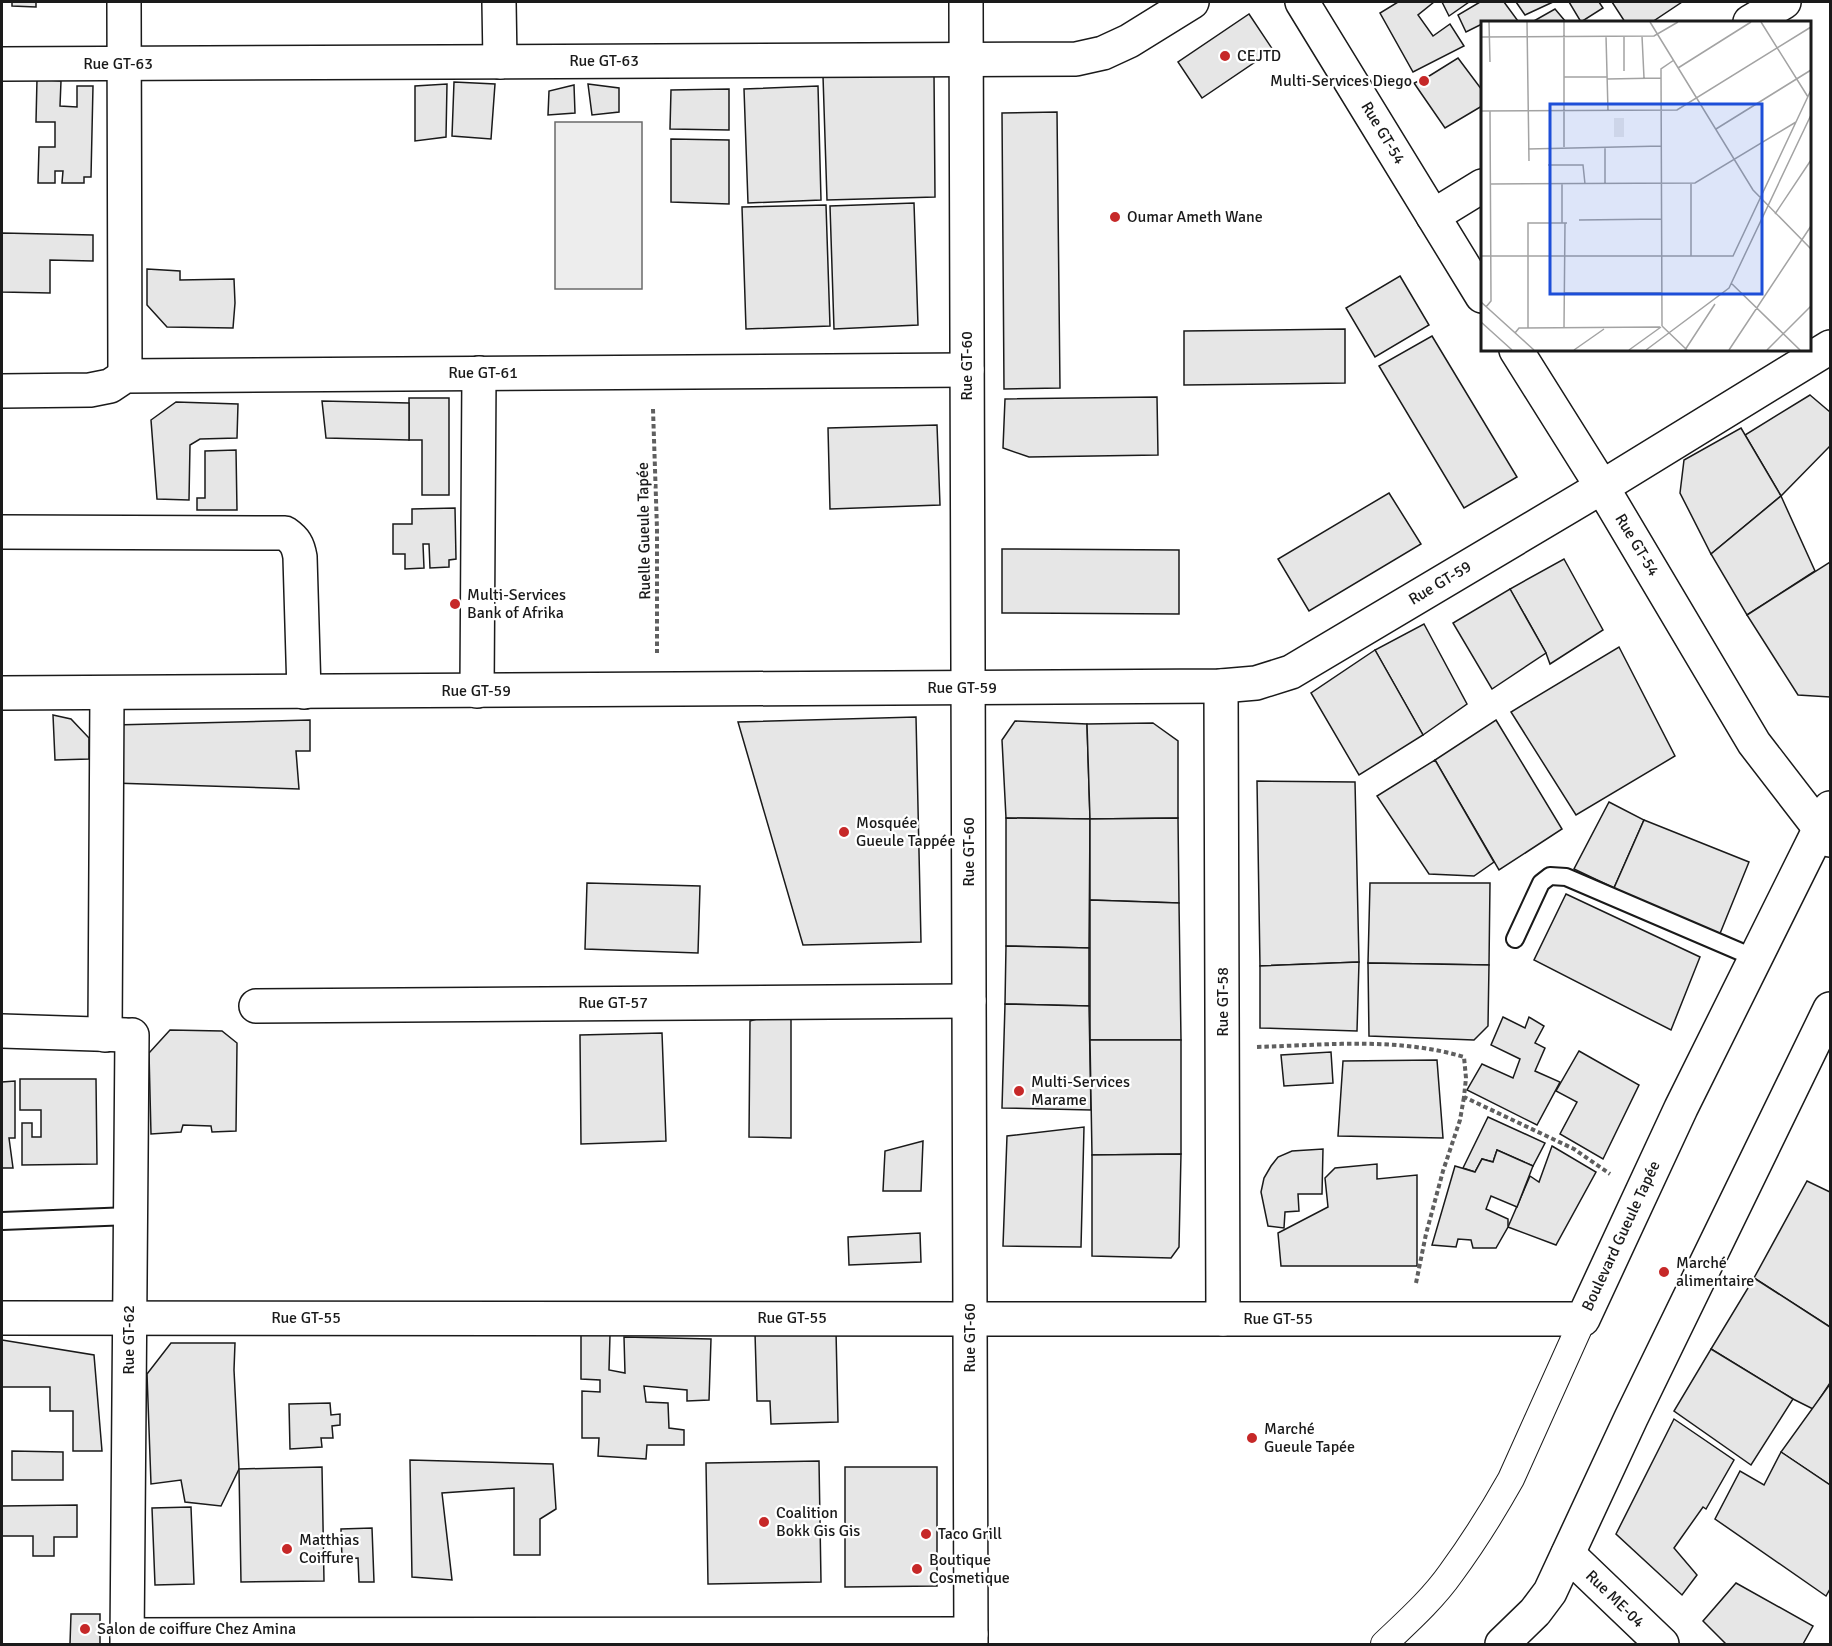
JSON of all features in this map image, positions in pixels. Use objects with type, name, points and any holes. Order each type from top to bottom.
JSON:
[{"type":"street","points":[[124,2],[125,376]]},
{"type":"street","points":[[499,2],[500,62]]},
{"type":"street","name":"Rue GT-60","points":[[966,2],[970,1639]]},
{"type":"street","name":"Rue GT-63","points":[[2,64],[1076,58],[1103,53],[1129,41],[1192,2]]},
{"type":"street","name":"Rue GT-54","points":[[1302,2],[1481,294]]},
{"type":"street","points":[[1752,21],[1784,2]]},
{"type":"street","points":[[1433,216],[1481,187]]},
{"type":"street","name":"Rue GT-59","points":[[2,693],[1221,686],[1256,683],[1291,672],[1602,487],[1830,346]]},
{"type":"street","name":"Rue GT-54","points":[[1517,351],[1602,487],[1754,743],[1827,826]]},
{"type":"street","name":"Rue GT-61","points":[[2,391],[90,390],[110,386],[125,376],[968,370]]},
{"type":"street","points":[[477,691],[479,373]]},
{"type":"street","points":[[2,532],[285,533],[294,539],[300,557],[304,692]]},
{"type":"street","name":"Rue GT-58","points":[[1221,686],[1223,1318]]},
{"type":"street","name":"Rue GT-62","points":[[107,693],[130,1035],[127,1640]]},
{"type":"street","name":"Boulevard Gueule Tapée","points":[[1384,1644],[1415,1615],[1450,1575],[1511,1479],[1681,1108],[1755,958],[1827,826]]},
{"type":"street","name":"Rue GT-57","points":[[256,1006],[969,1000]]},
{"type":"street","points":[[1502,1644],[1535,1612],[1550,1592],[1631,1418],[1830,1009]]},
{"type":"street","points":[[2,1030],[130,1035]]},
{"type":"street","name":"Rue GT-55","points":[[2,1318],[1583,1318]]},
{"type":"street","name":"Rue ME-04","points":[[1568,1554],[1662,1644]]},
{"type":"street","points":[[127,1640],[970,1639]]},
{"type":"lane","points":[[1515,939],[1540,883],[1550,876],[1566,877],[1755,958]]},
{"type":"lane","points":[[2,1221],[130,1216]]},
{"type":"path","name":"Ruelle Gueule Tapée","points":[[652,372],[657,529],[657,689]]},
{"type":"path","points":[[1223,1048],[1410,1045],[1438,1049],[1464,1057],[1466,1077],[1460,1120],[1426,1234],[1409,1318]]},
{"type":"path","points":[[1464,1097],[1574,1149],[1641,1194]]},
{"type":"shaded area","points":[[555,122],[642,122],[642,289],[555,289]]},
{"type":"building","points":[[12,2],[36,2],[36,7],[12,6]]},
{"type":"building","points":[[1398,2],[1434,2],[1418,15],[1433,36],[1450,24],[1464,46],[1413,72],[1380,13]]},
{"type":"building","points":[[1442,2],[1469,2],[1449,16]]},
{"type":"building","points":[[1480,2],[1504,2],[1518,21],[1481,21],[1481,24],[1466,32],[1458,15]]},
{"type":"building","points":[[1516,2],[1553,2],[1525,15]]},
{"type":"building","points":[[1569,2],[1599,2],[1603,8],[1580,21]]},
{"type":"building","points":[[1612,2],[1682,2],[1654,21],[1624,21]]},
{"type":"building","points":[[1555,9],[1565,21],[1534,21]]},
{"type":"building","name":"CEJTD","points":[[1249,14],[1273,50],[1202,98],[1178,62]]},
{"type":"building","points":[[1458,58],[1481,89],[1481,107],[1445,128],[1414,83]]},
{"type":"building","points":[[934,74],[935,197],[827,200],[823,76]]},
{"type":"building","points":[[37,79],[61,81],[60,106],[77,107],[77,86],[93,86],[91,177],[84,177],[84,183],[62,183],[63,171],[55,171],[55,183],[38,183],[39,147],[55,147],[55,122],[36,122]]},
{"type":"building","points":[[454,82],[495,84],[491,139],[452,136]]},
{"type":"building","points":[[447,84],[446,137],[415,141],[415,86]]},
{"type":"building","points":[[588,84],[619,88],[619,112],[592,115]]},
{"type":"building","points":[[574,85],[575,113],[548,115],[549,91]]},
{"type":"building","points":[[818,86],[821,200],[748,203],[744,89]]},
{"type":"building","points":[[729,89],[729,130],[670,129],[671,90]]},
{"type":"building","points":[[1057,112],[1060,388],[1004,389],[1002,113]]},
{"type":"building","points":[[671,139],[729,140],[729,204],[671,202]]},
{"type":"building","points":[[914,203],[918,325],[834,329],[830,206]]},
{"type":"building","points":[[826,205],[830,326],[746,329],[742,207]]},
{"type":"building","points":[[2,233],[93,235],[93,261],[50,260],[50,293],[2,292]]},
{"type":"building","points":[[147,269],[180,271],[180,280],[234,279],[233,328],[167,327],[147,305]]},
{"type":"building","points":[[1400,276],[1429,325],[1375,357],[1346,308]]},
{"type":"building","points":[[1345,329],[1345,383],[1184,385],[1184,331]]},
{"type":"building","points":[[1432,336],[1517,477],[1464,508],[1379,366]]},
{"type":"building","points":[[1810,395],[1830,412],[1830,446],[1781,496],[1745,435]]},
{"type":"building","points":[[1157,397],[1158,455],[1029,457],[1003,448],[1005,399]]},
{"type":"building","points":[[409,398],[449,398],[449,495],[422,495],[422,440],[409,440]]},
{"type":"building","points":[[322,401],[409,403],[409,440],[326,438]]},
{"type":"building","points":[[176,402],[238,404],[237,438],[200,439],[190,445],[189,500],[157,499],[151,420]]},
{"type":"building","points":[[937,425],[940,505],[830,509],[828,428]]},
{"type":"building","points":[[1741,428],[1781,496],[1711,554],[1680,493],[1684,460]]},
{"type":"building","points":[[236,450],[237,510],[197,510],[197,498],[205,498],[205,451]]},
{"type":"building","points":[[1389,493],[1421,544],[1309,611],[1278,559]]},
{"type":"building","points":[[1781,496],[1815,571],[1747,615],[1711,554]]},
{"type":"building","points":[[455,508],[456,559],[449,560],[449,567],[430,568],[429,544],[423,544],[424,568],[405,569],[405,554],[393,554],[393,524],[412,524],[412,509]]},
{"type":"building","points":[[1002,549],[1179,550],[1179,614],[1002,613]]},
{"type":"building","points":[[1564,559],[1603,630],[1550,664],[1510,589]]},
{"type":"building","points":[[1830,562],[1830,697],[1798,695],[1747,615]]},
{"type":"building","points":[[1510,589],[1546,653],[1492,689],[1453,623]]},
{"type":"building","points":[[1424,624],[1467,704],[1423,735],[1375,650]]},
{"type":"building","points":[[1619,647],[1675,756],[1576,815],[1511,712]]},
{"type":"building","points":[[1375,650],[1423,735],[1359,775],[1311,693]]},
{"type":"building","points":[[53,715],[71,719],[89,738],[89,759],[55,760]]},
{"type":"building","name":"Mosquée Gueule Tappée","points":[[916,717],[921,942],[803,945],[738,722]]},
{"type":"building","points":[[310,720],[310,751],[296,751],[299,789],[113,783],[114,725]]},
{"type":"building","points":[[1496,720],[1562,829],[1499,870],[1435,760]]},
{"type":"building","points":[[1015,721],[1087,724],[1090,819],[1006,818],[1002,740]]},
{"type":"building","points":[[1153,723],[1178,741],[1178,818],[1090,819],[1087,724]]},
{"type":"building","points":[[1435,760],[1494,862],[1474,876],[1429,874],[1377,796]]},
{"type":"building","points":[[1257,781],[1355,782],[1359,962],[1260,966]]},
{"type":"building","points":[[1609,802],[1644,820],[1614,888],[1574,869]]},
{"type":"building","points":[[1006,818],[1090,819],[1089,948],[1006,946]]},
{"type":"building","points":[[1178,818],[1179,903],[1090,900],[1090,819]]},
{"type":"building","points":[[1644,820],[1749,862],[1719,936],[1614,888]]},
{"type":"building","points":[[587,883],[700,886],[698,953],[585,949]]},
{"type":"building","points":[[1370,883],[1490,883],[1489,965],[1368,963]]},
{"type":"building","points":[[1566,894],[1700,957],[1671,1030],[1534,960]]},
{"type":"building","points":[[1090,900],[1179,903],[1181,1040],[1090,1040]]},
{"type":"building","points":[[1006,946],[1089,948],[1089,1006],[1005,1004]]},
{"type":"building","points":[[1359,962],[1357,1031],[1260,1028],[1260,966]]},
{"type":"building","points":[[1368,963],[1489,965],[1488,1026],[1474,1040],[1369,1036]]},
{"type":"building","points":[[1005,1004],[1089,1006],[1091,1110],[1002,1108]]},
{"type":"building","points":[[791,1009],[791,1138],[749,1137],[750,1021]]},
{"type":"building","points":[[1503,1017],[1525,1028],[1529,1017],[1544,1026],[1535,1043],[1545,1048],[1535,1071],[1560,1082],[1537,1125],[1467,1090],[1482,1064],[1513,1078],[1520,1059],[1491,1045]]},
{"type":"building","points":[[170,1030],[222,1031],[237,1043],[236,1131],[212,1132],[211,1126],[183,1125],[181,1132],[151,1134],[149,1053]]},
{"type":"building","points":[[662,1033],[666,1141],[581,1144],[580,1035]]},
{"type":"building","points":[[1090,1040],[1181,1040],[1181,1154],[1092,1155]]},
{"type":"building","points":[[1579,1051],[1639,1085],[1603,1159],[1560,1134],[1577,1102],[1556,1091]]},
{"type":"building","points":[[1331,1052],[1333,1083],[1284,1086],[1281,1055]]},
{"type":"building","points":[[1437,1060],[1443,1138],[1338,1136],[1343,1061]]},
{"type":"building","points":[[20,1079],[96,1079],[97,1164],[22,1165],[22,1123],[32,1123],[32,1137],[41,1137],[41,1110],[20,1110]]},
{"type":"building","points":[[15,1081],[15,1138],[9,1138],[13,1168],[2,1168],[2,1082]]},
{"type":"building","points":[[1488,1117],[1545,1143],[1533,1166],[1497,1150],[1493,1162],[1482,1159],[1475,1172],[1463,1168]]},
{"type":"building","points":[[1084,1127],[1081,1247],[1003,1246],[1007,1136]]},
{"type":"building","points":[[923,1141],[921,1191],[883,1191],[885,1151]]},
{"type":"building","points":[[1552,1146],[1596,1172],[1556,1245],[1508,1227],[1530,1176],[1539,1182]]},
{"type":"building","points":[[1323,1149],[1322,1194],[1298,1194],[1299,1211],[1285,1212],[1284,1228],[1268,1226],[1261,1192],[1264,1178],[1271,1166],[1278,1157],[1292,1151]]},
{"type":"building","points":[[1497,1150],[1533,1166],[1517,1207],[1491,1196],[1486,1209],[1508,1219],[1508,1227],[1496,1248],[1473,1248],[1471,1240],[1458,1239],[1456,1247],[1432,1245],[1455,1166],[1475,1172],[1482,1159],[1493,1162]]},
{"type":"building","points":[[1181,1154],[1179,1247],[1171,1258],[1092,1256],[1092,1155]]},
{"type":"building","points":[[1377,1164],[1377,1179],[1417,1175],[1417,1266],[1281,1266],[1278,1233],[1328,1207],[1325,1178],[1335,1168]]},
{"type":"building","points":[[1807,1181],[1830,1192],[1830,1327],[1754,1278]]},
{"type":"building","points":[[920,1233],[921,1262],[849,1265],[848,1237]]},
{"type":"building","points":[[1754,1278],[1830,1327],[1830,1383],[1813,1409],[1711,1349]]},
{"type":"building","points":[[836,1331],[838,1422],[771,1424],[770,1401],[757,1401],[755,1333]]},
{"type":"building","points":[[581,1335],[610,1335],[609,1370],[625,1373],[624,1337],[711,1339],[709,1400],[687,1401],[687,1390],[644,1386],[646,1402],[668,1403],[669,1428],[684,1430],[684,1445],[647,1445],[646,1459],[598,1456],[599,1438],[582,1438],[582,1391],[600,1392],[600,1380],[581,1379]]},
{"type":"building","points":[[2,1340],[94,1355],[102,1451],[73,1451],[73,1411],[50,1411],[50,1387],[2,1387]]},
{"type":"building","points":[[171,1343],[235,1343],[234,1370],[239,1469],[221,1506],[185,1502],[181,1480],[151,1484],[147,1374]]},
{"type":"building","points":[[1711,1349],[1793,1399],[1751,1465],[1674,1411]]},
{"type":"building","points":[[1830,1384],[1830,1485],[1781,1452]]},
{"type":"building","points":[[330,1403],[331,1415],[340,1414],[340,1425],[332,1426],[333,1438],[321,1438],[322,1447],[290,1449],[289,1404]]},
{"type":"building","points":[[1674,1419],[1734,1460],[1706,1509],[1703,1507],[1674,1548],[1697,1575],[1682,1595],[1616,1534]]},
{"type":"building","points":[[12,1451],[63,1452],[63,1480],[12,1480]]},
{"type":"building","points":[[1781,1452],[1830,1485],[1830,1589],[1826,1596],[1715,1519],[1740,1471],[1764,1485]]},
{"type":"building","points":[[410,1460],[553,1464],[556,1509],[540,1519],[540,1555],[514,1555],[514,1488],[442,1493],[452,1580],[412,1577]]},
{"type":"building","name":"Coalition Bokk Gis Gis","points":[[819,1461],[821,1582],[708,1584],[706,1463]]},
{"type":"building","points":[[322,1467],[324,1581],[241,1582],[239,1469]]},
{"type":"building","points":[[845,1467],[937,1467],[937,1586],[845,1587]]},
{"type":"building","points":[[77,1505],[77,1537],[54,1537],[54,1556],[33,1556],[33,1536],[2,1536],[2,1506]]},
{"type":"building","points":[[191,1507],[194,1584],[155,1585],[152,1508]]},
{"type":"building","points":[[372,1528],[374,1582],[359,1582],[358,1558],[342,1559],[341,1529]]},
{"type":"building","points":[[1736,1583],[1813,1626],[1803,1644],[1726,1644],[1703,1621]]},
{"type":"building","name":"Salon de coiffure Chez Amina","points":[[71,1614],[100,1614],[100,1644],[70,1644]]},
{"type":"place","name":"CEJTD","points":[[1225,56]]},
{"type":"place","name":"Multi-Services Diego","points":[[1424,81]]},
{"type":"place","name":"Oumar Ameth Wane","points":[[1115,217]]},
{"type":"place","name":"Multi-Services Bank of Afrika","points":[[455,604]]},
{"type":"place","name":"Mosquée Gueule Tappée","points":[[844,832]]},
{"type":"place","name":"Multi-Services Marame","points":[[1019,1091]]},
{"type":"place","name":"Marché alimentaire","points":[[1664,1272]]},
{"type":"place","name":"Marché Gueule Tapée","points":[[1252,1438]]},
{"type":"place","name":"Coalition Bokk Gis Gis","points":[[764,1522]]},
{"type":"place","name":"Taco Grill","points":[[926,1534]]},
{"type":"place","name":"Matthias Coiffure","points":[[287,1549]]},
{"type":"place","name":"Boutique Cosmetique","points":[[917,1569]]},
{"type":"place","name":"Salon de coiffure Chez Amina","points":[[85,1629]]}]
